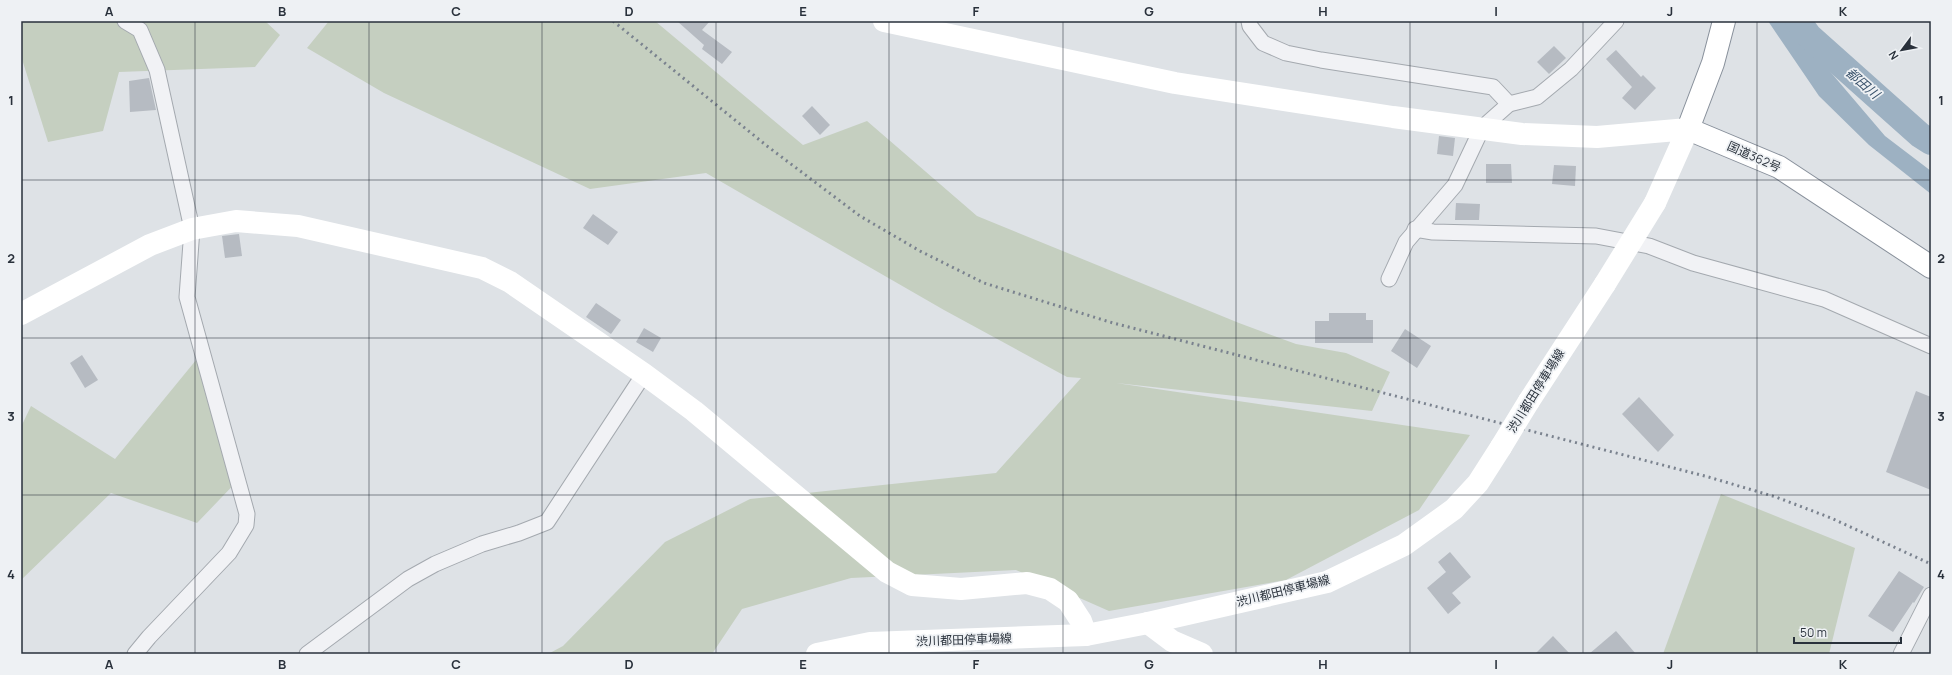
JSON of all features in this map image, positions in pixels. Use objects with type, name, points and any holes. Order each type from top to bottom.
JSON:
[{"type":"main road","points":[[884,21],[941,27],[1175,83],[1303,104],[1522,134],[1598,137],[1688,129],[1713,63],[1724,21]]},
{"type":"main road","name":"渋川都田停車場線","points":[[817,654],[870,643],[1086,635],[1148,623],[1327,582],[1404,545],[1454,509],[1478,483],[1605,284],[1654,203],[1688,129]]},
{"type":"main road","name":"国道362号","points":[[1688,129],[1779,167],[1931,267]]},
{"type":"main road","points":[[21,314],[150,245],[192,228],[236,221],[298,226],[482,268],[510,282],[644,374],[694,411],[887,572],[912,585],[961,589],[1027,583],[1050,589],[1068,601],[1082,621],[1086,635]]},
{"type":"main road","points":[[1148,623],[1172,641],[1202,654]]},
{"type":"street","points":[[125,21],[140,30],[157,70],[192,228],[187,297],[247,514],[246,525],[229,554],[149,637],[135,654]]},
{"type":"street","points":[[1249,21],[1250,26],[1263,43],[1286,53],[1321,60],[1493,87],[1509,104]]},
{"type":"street","points":[[1389,279],[1406,242],[1415,229],[1455,185],[1482,128],[1509,104],[1537,97],[1571,69],[1616,21]]},
{"type":"street","points":[[1415,229],[1432,232],[1596,236],[1649,246],[1708,267],[1824,299],[1931,346]]},
{"type":"street","points":[[306,654],[408,579],[435,564],[482,544],[519,533],[547,522],[644,374]]},
{"type":"street","points":[[1902,654],[1931,595]]},
{"type":"green space","points":[[21,21],[265,21],[280,35],[255,67],[119,72],[103,131],[48,142],[21,56]]},
{"type":"green space","points":[[329,21],[655,21],[803,145],[867,121],[977,216],[1239,323],[1296,344],[1346,353],[1390,372],[1372,411],[1116,383],[1470,435],[1419,510],[1286,580],[1109,611],[1016,570],[851,578],[742,609],[712,654],[548,654],[563,646],[665,542],[750,499],[996,473],[1081,378],[1067,377],[944,310],[706,173],[590,189],[384,93],[307,48]]},
{"type":"green space","points":[[201,354],[243,475],[197,523],[111,493],[21,580],[21,427],[31,406],[115,459]]},
{"type":"green space","points":[[1721,494],[1855,548],[1829,654],[1663,654]]},
{"type":"water","points":[[1768,21],[1787,21],[1885,136],[1931,171],[1931,194],[1869,145],[1819,96]]},
{"type":"building","points":[[677,21],[710,21],[702,30],[732,52],[722,64],[702,49],[704,45]]},
{"type":"building","points":[[1554,46],[1566,58],[1549,74],[1537,62]]},
{"type":"building","points":[[1616,50],[1641,77],[1643,75],[1656,88],[1635,110],[1622,98],[1632,87],[1606,59]]},
{"type":"building","points":[[149,78],[156,110],[130,112],[129,81]]},
{"type":"building","points":[[812,106],[830,125],[820,135],[802,116]]},
{"type":"building","points":[[1439,136],[1455,138],[1453,156],[1437,154]]},
{"type":"building","points":[[1486,164],[1511,164],[1512,183],[1486,183]]},
{"type":"building","points":[[1554,165],[1576,166],[1575,186],[1552,184]]},
{"type":"building","points":[[1456,203],[1480,204],[1479,220],[1455,220]]},
{"type":"building","points":[[593,214],[618,232],[608,245],[583,228]]},
{"type":"building","points":[[239,234],[242,256],[225,258],[222,236]]},
{"type":"building","points":[[596,303],[621,320],[611,334],[586,317]]},
{"type":"building","points":[[1329,313],[1366,313],[1366,320],[1373,320],[1373,343],[1315,343],[1315,321],[1329,321]]},
{"type":"building","points":[[644,328],[661,338],[653,352],[636,342]]},
{"type":"building","points":[[1405,329],[1431,346],[1417,368],[1391,351]]},
{"type":"building","points":[[82,355],[98,380],[85,388],[70,363]]},
{"type":"building","points":[[1916,391],[1931,397],[1931,490],[1886,472]]},
{"type":"building","points":[[1639,397],[1674,435],[1658,452],[1622,414]]},
{"type":"building","points":[[1450,552],[1471,577],[1452,593],[1461,603],[1448,614],[1427,588],[1446,572],[1438,562]]},
{"type":"building","points":[[1899,571],[1924,587],[1893,632],[1868,616]]},
{"type":"building","points":[[1616,631],[1636,654],[1589,654]]},
{"type":"building","points":[[1553,636],[1570,654],[1535,654]]},
{"type":"waterway","name":"都田川","points":[[1798,21],[1809,36],[1920,135],[1931,142]]},
{"type":"railway","points":[[613,21],[767,146],[860,216],[920,251],[984,283],[1113,323],[1705,476],[1776,497],[1831,518],[1931,564]]}]
